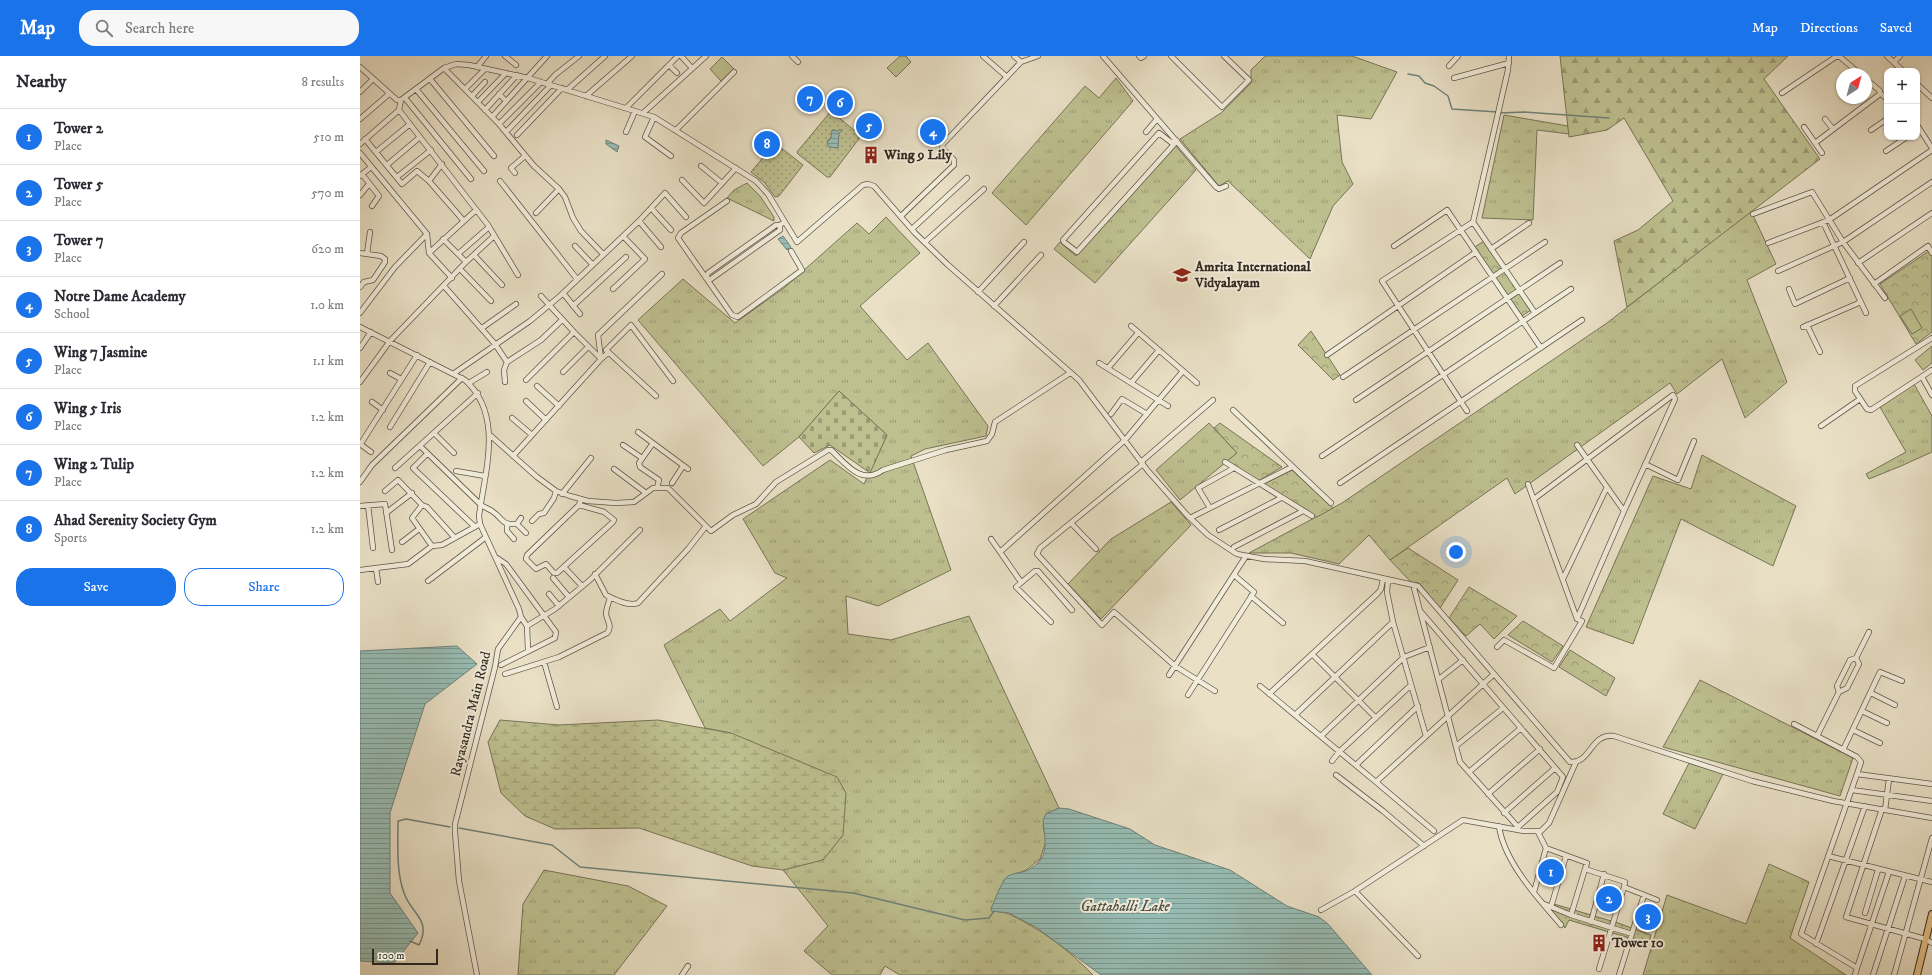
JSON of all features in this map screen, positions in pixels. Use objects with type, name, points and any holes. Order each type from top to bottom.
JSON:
[{"type":"main road","points":[[1917,975],[1932,914]]},
{"type":"street","points":[[477,67],[486,56]]},
{"type":"street","points":[[505,56],[516,65]]},
{"type":"street","points":[[492,117],[547,56]]},
{"type":"street","points":[[506,132],[549,84],[555,75],[579,56]]},
{"type":"street","points":[[516,135],[564,89],[605,56]]},
{"type":"street","points":[[586,96],[632,56]]},
{"type":"street","points":[[626,108],[668,65],[679,56],[692,68]]},
{"type":"street","points":[[643,113],[706,56]]},
{"type":"street","points":[[792,56],[798,62]]},
{"type":"street","points":[[983,56],[1007,77]]},
{"type":"street","points":[[1014,56],[1021,62]]},
{"type":"street","points":[[901,216],[954,165],[954,160],[942,148],[943,144],[1021,62],[1038,56]]},
{"type":"street","points":[[1103,56],[1158,119],[1175,142],[1216,187],[1220,188],[1226,186]]},
{"type":"street","points":[[1139,56],[1141,58],[1144,56]]},
{"type":"street","points":[[1171,56],[1221,107],[1249,80],[1224,56]]},
{"type":"street","points":[[1449,66],[1458,56]]},
{"type":"street","points":[[1467,411],[1382,282],[1473,222],[1509,63],[1509,56]]},
{"type":"street","points":[[1782,93],[1838,56],[1853,68]]},
{"type":"street","points":[[1887,56],[1900,68]]},
{"type":"street","points":[[1894,62],[1900,56]]},
{"type":"street","points":[[1454,78],[1509,63]]},
{"type":"street","points":[[360,67],[394,99],[403,99],[444,68],[456,64],[528,78],[654,117],[756,181],[764,190],[782,224],[797,242],[863,185],[868,184],[874,186],[925,242],[978,292],[1082,384],[1142,464],[1190,518],[1210,536],[1237,554],[1264,559],[1305,561],[1385,580],[1418,586],[1570,762],[1581,760],[1598,738],[1606,735],[1614,736],[1752,780],[1847,803],[1932,818]]},
{"type":"street","points":[[668,65],[677,73]]},
{"type":"street","points":[[444,68],[499,124],[525,156],[559,189],[565,197],[573,218],[581,231],[603,254]]},
{"type":"street","points":[[465,89],[485,69]]},
{"type":"street","points":[[676,130],[734,72]]},
{"type":"street","points":[[478,102],[506,73]]},
{"type":"street","points":[[485,110],[517,76]]},
{"type":"street","points":[[430,79],[494,156]]},
{"type":"street","points":[[360,92],[374,80]]},
{"type":"street","points":[[472,96],[485,82]]},
{"type":"street","points":[[499,124],[541,82]]},
{"type":"street","points":[[1872,85],[1884,96]]},
{"type":"street","points":[[1920,87],[1932,98]]},
{"type":"street","points":[[416,90],[484,172]]},
{"type":"street","points":[[1815,143],[1880,92]]},
{"type":"street","points":[[360,118],[389,94]]},
{"type":"street","points":[[499,94],[504,99]]},
{"type":"street","points":[[360,144],[399,110],[403,99]]},
{"type":"street","points":[[403,99],[471,179]]},
{"type":"street","points":[[399,110],[489,227],[518,275]]},
{"type":"street","points":[[626,132],[636,111]]},
{"type":"street","points":[[654,117],[645,137],[671,156]]},
{"type":"street","points":[[1146,132],[1158,119]]},
{"type":"street","points":[[1825,119],[1833,129]]},
{"type":"street","points":[[1872,130],[1884,122]]},
{"type":"street","points":[[376,152],[410,124]]},
{"type":"street","points":[[1804,127],[1822,153]]},
{"type":"street","points":[[1768,243],[1829,220],[1932,149],[1920,131]]},
{"type":"street","points":[[1159,133],[1175,142],[1077,252],[1064,242],[1063,240],[1159,133]]},
{"type":"street","points":[[387,165],[420,137]]},
{"type":"street","points":[[366,139],[402,184],[417,171],[429,181],[463,220]]},
{"type":"street","points":[[1886,151],[1902,140]]},
{"type":"street","points":[[397,177],[431,150]]},
{"type":"street","points":[[360,153],[427,234],[429,253],[452,278]]},
{"type":"street","points":[[515,173],[511,168],[525,156]]},
{"type":"street","points":[[429,181],[442,164]]},
{"type":"street","points":[[701,166],[722,183]]},
{"type":"street","points":[[371,167],[361,175],[379,196],[372,206]]},
{"type":"street","points":[[682,180],[704,203],[736,168]]},
{"type":"street","points":[[912,229],[967,178]]},
{"type":"street","points":[[500,181],[577,279]]},
{"type":"street","points":[[1778,271],[1843,242],[1932,182]]},
{"type":"street","points":[[360,195],[369,184]]},
{"type":"street","points":[[536,213],[559,189]]},
{"type":"street","points":[[925,242],[984,189]]},
{"type":"street","points":[[1753,214],[1812,192],[1843,242],[1885,298]]},
{"type":"street","points":[[453,374],[530,321],[548,304],[563,293],[639,221],[665,193],[686,216]]},
{"type":"street","points":[[727,200],[681,233],[678,238],[732,315],[738,317],[802,269],[790,251]]},
{"type":"street","points":[[651,208],[671,230]]},
{"type":"street","points":[[429,253],[463,220],[476,210]]},
{"type":"street","points":[[1394,246],[1447,210],[1541,348]]},
{"type":"street","points":[[1858,263],[1932,213]]},
{"type":"street","points":[[639,221],[661,247]]},
{"type":"street","points":[[1473,222],[1535,313]]},
{"type":"street","points":[[1823,222],[1866,313]]},
{"type":"street","points":[[1491,249],[1529,223]]},
{"type":"street","points":[[706,278],[711,279],[780,230],[782,224]]},
{"type":"street","points":[[458,254],[489,227]]},
{"type":"street","points":[[367,254],[370,232]]},
{"type":"street","points":[[360,313],[395,267],[427,234]]},
{"type":"street","points":[[360,382],[390,341],[466,262],[494,236]]},
{"type":"street","points":[[613,289],[645,259],[623,236]]},
{"type":"street","points":[[443,239],[466,262]]},
{"type":"street","points":[[978,292],[1024,242]]},
{"type":"street","points":[[1343,377],[1545,242]]},
{"type":"street","points":[[1874,284],[1930,245],[1932,252]]},
{"type":"street","points":[[575,246],[592,264]]},
{"type":"street","points":[[1327,355],[1476,252]]},
{"type":"street","points":[[360,253],[383,257],[385,262],[372,280],[364,282],[360,287]]},
{"type":"street","points":[[474,255],[502,285]]},
{"type":"street","points":[[994,306],[1040,255]]},
{"type":"street","points":[[573,306],[626,257]]},
{"type":"street","points":[[1356,400],[1560,263]]},
{"type":"street","points":[[460,269],[491,301]]},
{"type":"street","points":[[601,358],[598,334],[662,274]]},
{"type":"street","points":[[1789,289],[1795,304],[1850,278]]},
{"type":"street","points":[[444,286],[482,328],[507,362]]},
{"type":"street","points":[[1322,456],[1571,289]]},
{"type":"street","points":[[563,293],[580,314]]},
{"type":"street","points":[[541,296],[588,347],[601,358]]},
{"type":"street","points":[[1820,352],[1805,326],[1861,302]]},
{"type":"street","points":[[482,328],[516,304]]},
{"type":"street","points":[[505,382],[504,370],[507,362],[534,345],[562,320]]},
{"type":"street","points":[[1340,483],[1582,320]]},
{"type":"street","points":[[656,396],[606,350],[631,325],[673,381]]},
{"type":"street","points":[[1131,326],[1197,383]]},
{"type":"street","points":[[360,327],[462,378],[478,393],[482,400],[491,436],[481,505],[480,524],[497,558],[521,617],[527,626],[528,650]]},
{"type":"street","points":[[360,348],[370,332]]},
{"type":"street","points":[[526,380],[574,332]]},
{"type":"street","points":[[1108,368],[1138,332]]},
{"type":"street","points":[[1932,338],[1855,386],[1855,391],[1867,409],[1871,410],[1932,370]]},
{"type":"street","points":[[563,372],[588,347]]},
{"type":"street","points":[[1131,383],[1159,350]]},
{"type":"street","points":[[513,456],[601,358],[608,353]]},
{"type":"street","points":[[371,452],[360,445],[417,355]]},
{"type":"street","points":[[390,427],[430,362]]},
{"type":"street","points":[[1099,363],[1168,406]]},
{"type":"street","points":[[1000,552],[1125,440],[1183,371]]},
{"type":"street","points":[[469,384],[487,372]]},
{"type":"street","points":[[491,436],[513,456],[556,491],[562,494],[580,499],[605,502],[634,502],[653,488],[668,488],[674,492],[711,531],[733,515],[756,504],[776,482],[828,450],[831,450],[856,472],[870,476],[876,475],[883,470],[946,450],[987,441],[992,434],[995,422],[1070,372]]},
{"type":"street","points":[[390,373],[401,379]]},
{"type":"street","points":[[1922,377],[1932,395]]},
{"type":"street","points":[[360,482],[372,465],[462,378]]},
{"type":"street","points":[[537,386],[559,406]]},
{"type":"street","points":[[395,468],[478,393]]},
{"type":"street","points":[[1534,499],[1673,395],[1675,399],[1624,510],[1577,619]]},
{"type":"street","points":[[1111,414],[1122,399],[1147,414]]},
{"type":"street","points":[[1821,426],[1860,399]]},
{"type":"street","points":[[1213,400],[1142,464],[1040,548],[1037,554],[1039,558],[1102,625],[1114,612],[1175,666],[1215,691]]},
{"type":"street","points":[[526,401],[546,420]]},
{"type":"street","points":[[372,402],[383,410]]},
{"type":"street","points":[[1233,410],[1331,503]]},
{"type":"street","points":[[512,418],[532,435]]},
{"type":"street","points":[[638,432],[686,467],[672,483]]},
{"type":"street","points":[[434,433],[454,453]]},
{"type":"street","points":[[1645,464],[1678,480],[1694,441]]},
{"type":"street","points":[[653,443],[639,463],[640,466],[659,480],[657,488]]},
{"type":"street","points":[[623,445],[642,458]]},
{"type":"street","points":[[1578,445],[1624,510]]},
{"type":"street","points":[[420,446],[481,505],[492,511],[500,520],[507,524],[517,524],[526,533]]},
{"type":"street","points":[[427,454],[413,468],[475,527]]},
{"type":"street","points":[[562,494],[590,458]]},
{"type":"street","points":[[1225,462],[1312,516]]},
{"type":"street","points":[[1190,518],[1292,467]]},
{"type":"street","points":[[1210,508],[1198,488],[1234,468]]},
{"type":"street","points":[[614,469],[646,493]]},
{"type":"street","points":[[456,471],[485,476]]},
{"type":"street","points":[[385,491],[398,480],[422,505],[428,507],[455,538]]},
{"type":"street","points":[[1497,647],[1504,640],[1554,668],[1582,621],[1577,619],[1528,484]]},
{"type":"street","points":[[1563,579],[1607,487]]},
{"type":"street","points":[[532,520],[539,514],[544,513],[554,498],[556,491]]},
{"type":"street","points":[[386,513],[412,493]]},
{"type":"street","points":[[1219,530],[1281,498]]},
{"type":"street","points":[[579,505],[604,512],[614,520],[557,573],[554,573],[546,564],[536,569],[526,559],[527,555],[579,505],[580,499]]},
{"type":"street","points":[[604,512],[605,502]]},
{"type":"street","points":[[360,506],[382,503],[385,504],[392,550]]},
{"type":"street","points":[[368,505],[373,548]]},
{"type":"street","points":[[422,505],[412,518],[432,546]]},
{"type":"street","points":[[1234,547],[1302,510]]},
{"type":"street","points":[[517,524],[521,518]]},
{"type":"street","points":[[1071,523],[1096,549]]},
{"type":"street","points":[[360,570],[408,564],[432,546],[442,545],[480,524]]},
{"type":"street","points":[[507,524],[507,531],[514,539]]},
{"type":"street","points":[[596,574],[606,595],[634,604],[638,603],[684,554],[706,526]]},
{"type":"street","points":[[402,542],[419,528]]},
{"type":"street","points":[[527,626],[559,606],[596,574],[640,530]]},
{"type":"street","points":[[503,535],[507,531]]},
{"type":"street","points":[[428,581],[486,537]]},
{"type":"street","points":[[991,540],[1021,582]]},
{"type":"street","points":[[1169,675],[1246,556]]},
{"type":"street","points":[[497,558],[506,564],[553,626],[556,637],[528,650],[514,660],[502,665]]},
{"type":"street","points":[[376,568],[378,582]]},
{"type":"street","points":[[566,569],[582,586]]},
{"type":"street","points":[[1051,622],[1016,587],[1035,571],[1038,571],[1072,610]]},
{"type":"street","points":[[1188,695],[1254,592],[1234,575]]},
{"type":"street","points":[[553,578],[569,597]]},
{"type":"street","points":[[1385,580],[1393,622],[1426,736]]},
{"type":"street","points":[[1270,694],[1378,593],[1385,580]]},
{"type":"street","points":[[1414,588],[1460,762],[1516,826],[1523,822],[1557,792],[1563,777],[1421,612]]},
{"type":"street","points":[[549,594],[559,606]]},
{"type":"street","points":[[1251,596],[1282,623]]},
{"type":"street","points":[[505,674],[559,657],[607,633],[609,631],[609,621],[606,614],[610,597]]},
{"type":"street","name":"Rayasandra Main Road","points":[[477,975],[456,860],[455,824],[495,667],[498,649],[521,617]]},
{"type":"street","points":[[1295,715],[1393,622]]},
{"type":"street","points":[[1839,692],[1837,686],[1850,660],[1856,658],[1869,632]]},
{"type":"street","points":[[1321,736],[1404,657],[1430,647]]},
{"type":"street","points":[[1312,654],[1376,718]]},
{"type":"street","points":[[1817,736],[1839,692],[1847,688],[1859,664],[1856,658]]},
{"type":"street","points":[[1439,679],[1462,660]]},
{"type":"street","points":[[544,662],[557,707]]},
{"type":"street","points":[[1843,750],[1880,672],[1902,681]]},
{"type":"street","points":[[1376,782],[1494,674]]},
{"type":"street","points":[[1332,761],[1339,752],[1412,685]]},
{"type":"street","points":[[1260,686],[1434,831]]},
{"type":"street","points":[[1871,692],[1895,705]]},
{"type":"street","points":[[1356,765],[1418,706]]},
{"type":"street","points":[[1456,746],[1503,708]]},
{"type":"street","points":[[1862,711],[1887,723]]},
{"type":"street","points":[[1794,724],[1860,760],[1852,790],[1801,934],[1857,968]]},
{"type":"street","points":[[1469,772],[1521,728]]},
{"type":"street","points":[[1852,730],[1880,744]]},
{"type":"street","points":[[1488,794],[1540,750]]},
{"type":"street","points":[[1539,834],[1549,823],[1576,762]]},
{"type":"street","points":[[1504,813],[1556,768]]},
{"type":"street","points":[[1857,774],[1932,784]]},
{"type":"street","points":[[1336,775],[1383,811],[1424,846]]},
{"type":"street","points":[[1889,779],[1884,809],[1846,917],[1925,939],[1932,943]]},
{"type":"street","points":[[1852,790],[1932,801]]},
{"type":"street","points":[[1816,944],[1865,806]]},
{"type":"street","points":[[1321,910],[1355,891],[1465,820],[1539,834]]},
{"type":"street","points":[[1499,826],[1500,836],[1506,852],[1534,892],[1561,926]]},
{"type":"street","points":[[1539,834],[1546,848],[1587,863],[1571,915]]},
{"type":"street","points":[[1894,975],[1932,838]]},
{"type":"street","points":[[1534,892],[1546,848]]},
{"type":"street","points":[[1551,907],[1566,856]]},
{"type":"street","points":[[1828,856],[1845,862],[1932,882]]},
{"type":"street","points":[[1585,869],[1625,882],[1599,969]]},
{"type":"street","points":[[1865,913],[1878,870]]},
{"type":"street","points":[[1855,975],[1889,872]]},
{"type":"street","points":[[1591,922],[1604,874]]},
{"type":"street","points":[[1873,975],[1905,876]]},
{"type":"street","points":[[1624,887],[1657,900]]},
{"type":"street","points":[[1355,891],[1418,956]]},
{"type":"street","points":[[1619,975],[1644,895]]},
{"type":"street","points":[[1543,904],[1591,922],[1632,934]]},
{"type":"street","points":[[682,975],[688,966]]},
{"type":"green space","points":[[900,56],[906,56],[911,62],[896,77],[887,68]]},
{"type":"green space","points":[[1265,56],[1352,56],[1397,72],[1371,119],[1337,115],[1342,162],[1353,184],[1333,206],[1310,259],[1228,181],[1219,186],[1180,139],[1221,113],[1251,83],[1251,70]]},
{"type":"green space","points":[[1560,56],[1788,56],[1764,79],[1820,159],[1627,307],[1614,241],[1638,230],[1673,201],[1624,118],[1607,130],[1569,137]]},
{"type":"green space","points":[[722,57],[734,69],[721,81],[710,69]]},
{"type":"green space","points":[[1116,78],[1133,101],[1026,225],[992,193],[1085,86],[1099,98]]},
{"type":"green space","points":[[831,111],[861,136],[830,177],[827,177],[797,152]],"holes":[[[838,131],[838,148],[829,147],[827,141]]]},
{"type":"green space","points":[[1504,115],[1568,126],[1569,134],[1537,130],[1533,220],[1482,218]]},
{"type":"green space","points":[[775,143],[803,165],[779,196],[775,197],[765,183],[751,172]]},
{"type":"green space","points":[[1175,145],[1196,170],[1095,283],[1054,249],[1060,242],[1076,256]]},
{"type":"green space","points":[[747,183],[760,196],[774,217],[774,221],[727,198],[734,190]]},
{"type":"green space","points":[[1751,211],[1776,264],[1747,280],[1787,382],[1745,418],[1722,359],[1677,394],[1670,383],[1515,494],[1507,478],[1390,560],[1369,535],[1339,564],[1291,553],[1249,553],[1342,503],[1607,323]]},
{"type":"green space","points":[[886,217],[920,253],[860,306],[907,360],[928,343],[988,426],[986,436],[925,449],[911,456],[951,570],[878,606],[846,596],[848,634],[891,640],[969,616],[1059,808],[1046,814],[1043,826],[1046,841],[1040,859],[1025,871],[1008,876],[1004,880],[991,909],[1008,914],[1044,934],[1065,949],[1093,975],[900,975],[885,966],[880,975],[832,975],[804,951],[828,926],[783,870],[823,859],[843,835],[731,733],[705,728],[664,645],[720,609],[730,621],[787,578],[775,573],[743,519],[830,460],[864,484],[887,435],[839,391],[799,437],[763,466],[638,320],[683,279],[735,323],[784,288],[857,223],[869,234]]},
{"type":"green space","points":[[1484,241],[1531,310],[1522,316],[1475,247]]},
{"type":"green space","points":[[1929,251],[1932,255],[1932,332],[1916,344],[1880,284]]},
{"type":"green space","points":[[1911,309],[1922,328],[1912,334],[1900,316]]},
{"type":"green space","points":[[1311,331],[1340,375],[1333,380],[1298,345]]},
{"type":"green space","points":[[1932,346],[1932,363],[1923,370],[1915,360]]},
{"type":"green space","points":[[1914,384],[1932,416],[1932,452],[1869,479],[1866,474],[1906,452],[1880,407]]},
{"type":"green space","points":[[839,391],[887,435],[870,473],[830,445],[814,453],[799,437]]},
{"type":"green space","points":[[1209,423],[1237,453],[1180,500],[1156,470]]},
{"type":"green space","points":[[1220,423],[1282,467],[1258,481],[1227,461],[1237,453],[1214,428]]},
{"type":"green space","points":[[1702,455],[1796,506],[1773,566],[1681,519],[1633,644],[1586,627],[1653,476],[1691,489]]},
{"type":"green space","points":[[1292,470],[1333,508],[1317,517],[1264,484]]},
{"type":"green space","points":[[1171,502],[1191,525],[1101,619],[1068,584],[1111,539]]},
{"type":"green space","points":[[1408,548],[1458,580],[1440,608],[1419,583],[1411,582],[1390,560]]},
{"type":"green space","points":[[1469,587],[1517,616],[1494,639],[1480,624],[1466,636],[1449,618]]},
{"type":"green space","points":[[1523,621],[1563,646],[1552,662],[1508,635]]},
{"type":"green space","points":[[1570,650],[1615,678],[1606,696],[1559,667]]},
{"type":"green space","points":[[1700,680],[1853,758],[1840,796],[1663,747]]},
{"type":"green space","points":[[500,720],[559,725],[658,720],[731,733],[837,777],[846,793],[843,835],[823,860],[783,870],[752,866],[639,828],[555,829],[525,816],[501,793],[488,742]]},
{"type":"green space","points":[[1689,763],[1723,774],[1695,829],[1663,814]]},
{"type":"green space","points":[[1769,864],[1809,882],[1790,938],[1846,975],[1643,975],[1667,895],[1746,924]]},
{"type":"green space","points":[[544,870],[628,886],[667,906],[614,975],[518,975],[523,904]]},
{"type":"green space","points":[[1554,904],[1618,923],[1651,935],[1649,944],[1569,920],[1565,928],[1551,911]]},
{"type":"water","points":[[840,129],[842,131],[839,133],[838,148],[829,147],[827,143],[831,138],[832,130],[838,131]]},
{"type":"water","points":[[606,140],[619,146],[617,152],[606,144]]},
{"type":"water","points":[[783,236],[791,247],[787,250],[778,239]]},
{"type":"water","points":[[457,646],[477,664],[425,704],[390,813],[390,893],[418,933],[394,963],[360,961],[360,651]]},
{"type":"water","name":"Gattahalli Lake","points":[[1059,808],[1069,809],[1130,829],[1155,845],[1230,870],[1287,906],[1319,917],[1328,924],[1372,975],[1101,975],[1037,928],[1009,913],[991,911],[998,891],[1006,878],[1012,874],[1026,871],[1034,866],[1043,855],[1045,849],[1045,836],[1043,820],[1046,814]]},
{"type":"waterway","points":[[1408,74],[1419,76],[1425,83],[1434,86],[1448,96],[1452,109],[1497,112]]},
{"type":"waterway","points":[[1500,113],[1524,112],[1609,118]]},
{"type":"waterway","points":[[410,941],[419,945],[423,929],[422,923],[407,900],[401,885],[398,857],[398,821],[406,819],[450,827]]},
{"type":"waterway","points":[[459,828],[552,845],[580,867],[853,893],[965,920],[989,918],[994,911]]},
{"type":"place","name":"Wing 2 Tulip","points":[[810,99]]},
{"type":"place","name":"Wing 5 Iris","points":[[840,103]]},
{"type":"place","name":"Wing 7 Jasmine","points":[[869,126]]},
{"type":"place","name":"Notre Dame Academy","points":[[933,132]]},
{"type":"place","name":"Ahad Serenity Society Gym","points":[[767,144]]},
{"type":"place","name":"Wing 9 Lily","points":[[871,155]]},
{"type":"place","name":"Amrita International Vidyalayam","points":[[1182,275]]},
{"type":"place","name":"Tower 2","points":[[1551,872]]},
{"type":"place","name":"Tower 5","points":[[1609,899]]},
{"type":"place","name":"Tower 7","points":[[1648,917]]},
{"type":"place","name":"Tower 10","points":[[1599,943]]}]
